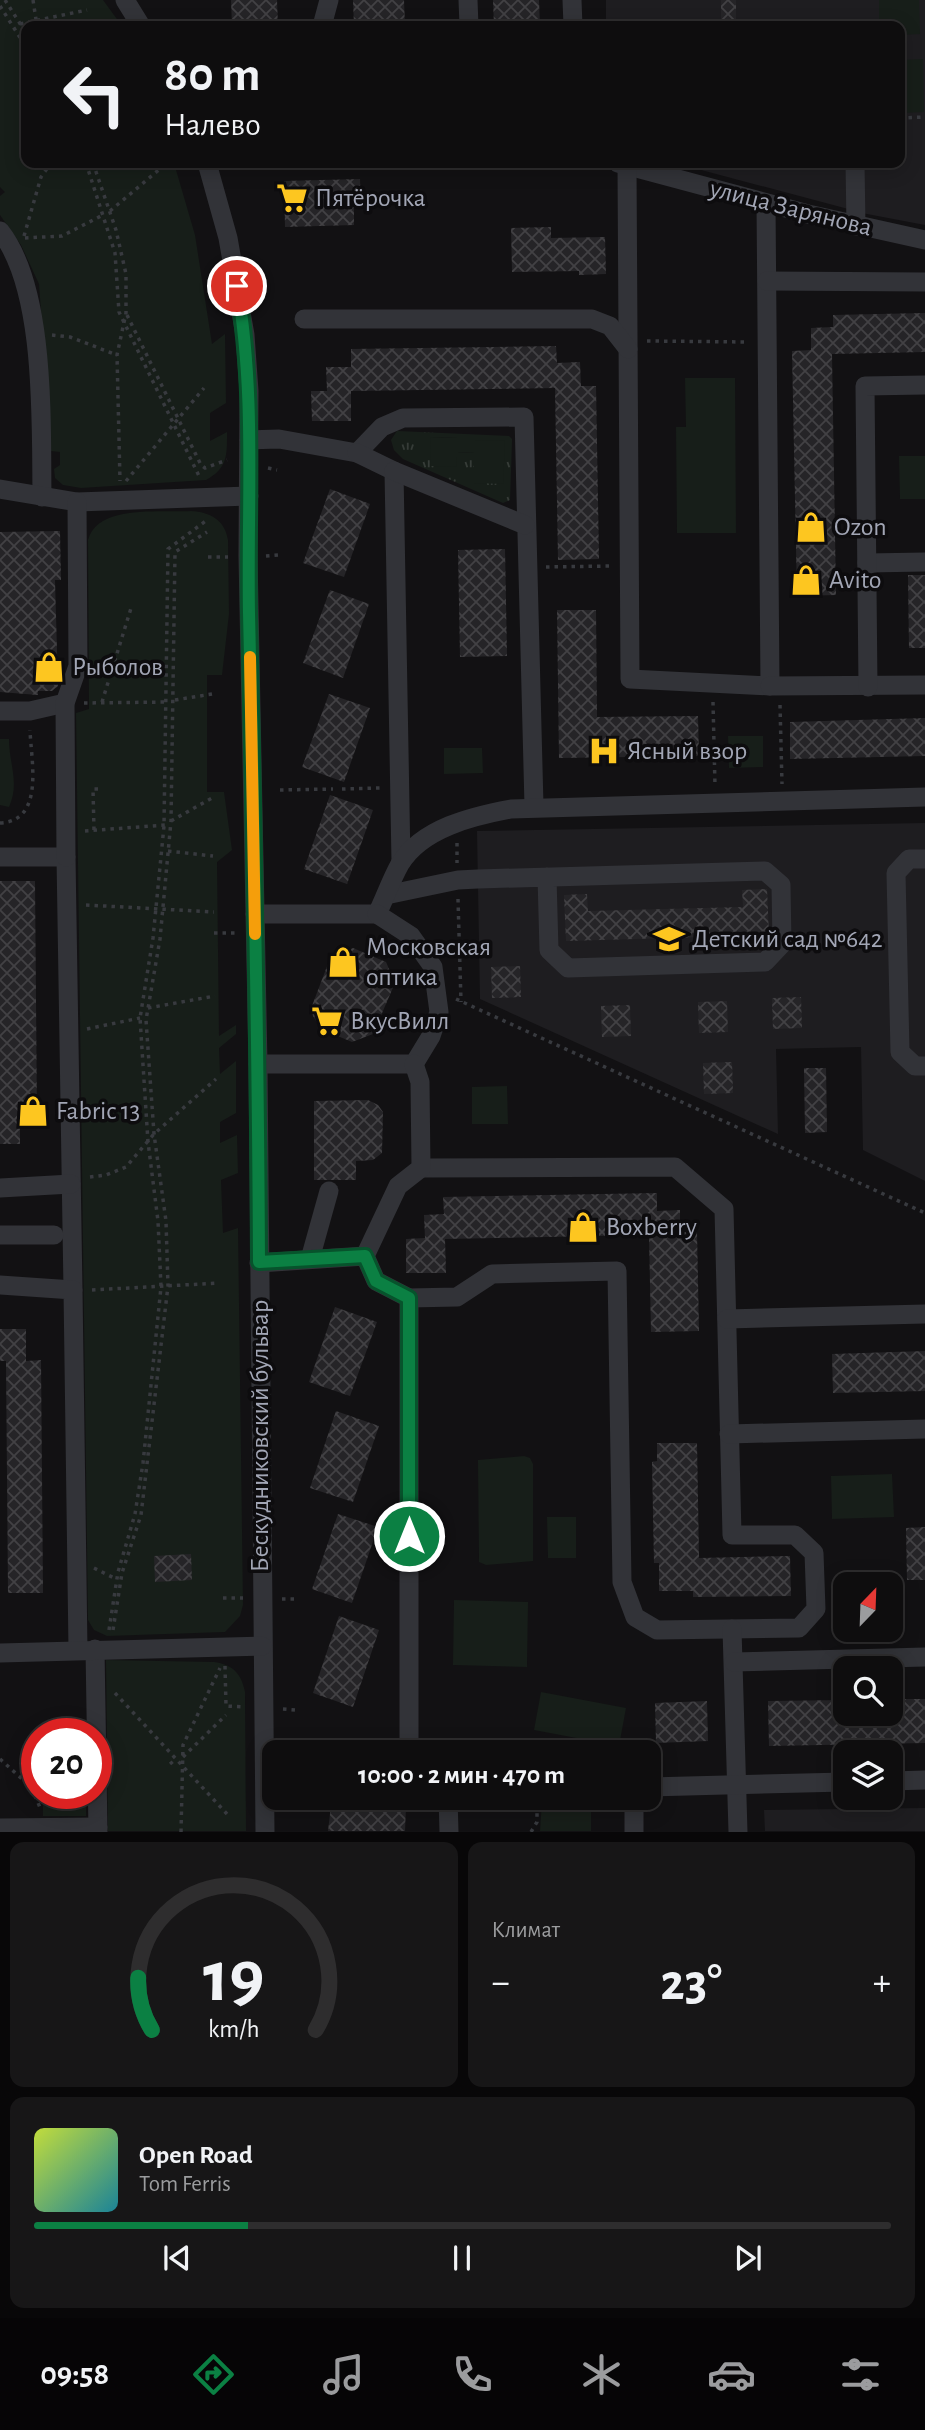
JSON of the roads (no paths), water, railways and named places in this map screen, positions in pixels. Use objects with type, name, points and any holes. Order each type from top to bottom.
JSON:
[{"type":"street","points":[[125,0],[138,21]]},
{"type":"street","points":[[323,21],[329,0]]},
{"type":"street","points":[[468,0],[469,21]]},
{"type":"street","points":[[572,0],[573,21]]},
{"type":"street","name":"Бескудниковский бульвар","points":[[208,168],[228,238],[245,335],[249,440],[258,1064],[262,1646],[268,1740]]},
{"type":"street","points":[[622,168],[628,344],[630,679],[775,686],[925,685]]},
{"type":"street","name":"улица Зарянова","points":[[637,168],[856,226],[925,240]]},
{"type":"street","points":[[855,168],[856,226]]},
{"type":"street","points":[[766,203],[775,686]]},
{"type":"street","points":[[10,235],[23,270],[36,332],[42,497]]},
{"type":"street","points":[[767,281],[925,282]]},
{"type":"street","points":[[304,319],[592,319],[610,326],[628,344]]},
{"type":"street","points":[[869,687],[865,386],[925,385]]},
{"type":"street","points":[[357,453],[382,427],[403,418],[524,417],[534,806]]},
{"type":"street","points":[[249,440],[279,439],[357,453],[525,525]]},
{"type":"street","points":[[394,471],[401,862]]},
{"type":"street","points":[[0,489],[77,502],[249,496]]},
{"type":"street","points":[[0,1829],[98,1829],[95,1670],[86,1649],[77,1560],[65,832],[65,703],[78,666],[77,502]]},
{"type":"street","points":[[867,563],[925,562]]},
{"type":"street","points":[[0,711],[30,710],[65,703]]},
{"type":"street","points":[[377,914],[401,862],[420,844],[468,817],[534,806],[925,797]]},
{"type":"street","points":[[0,858],[66,857]]},
{"type":"street","points":[[925,859],[909,859],[896,873],[900,1052],[915,1066],[925,1066]]},
{"type":"street","points":[[386,895],[458,880],[547,877],[765,871],[781,885],[782,944],[765,962],[568,968],[549,950],[547,877]]},
{"type":"street","points":[[255,914],[377,914],[411,936],[433,967],[439,1013],[431,1036],[414,1064],[420,1082],[421,1168]]},
{"type":"street","points":[[258,1064],[414,1064]]},
{"type":"street","points":[[675,1167],[723,1209],[732,1535],[795,1535],[814,1553],[816,1609],[799,1628],[657,1630],[635,1617],[622,1581],[617,1271],[492,1273],[457,1297],[409,1298],[376,1281],[365,1256],[398,1186],[421,1168],[675,1167]]},
{"type":"street","points":[[0,1188],[71,1182]]},
{"type":"street","points":[[310,1259],[330,1191]]},
{"type":"street","points":[[0,1235],[54,1235]]},
{"type":"street","points":[[259,1262],[365,1256]]},
{"type":"street","points":[[0,1285],[73,1290]]},
{"type":"street","points":[[409,1298],[409,1740]]},
{"type":"street","points":[[727,1319],[925,1314]]},
{"type":"street","points":[[729,1434],[925,1429]]},
{"type":"street","points":[[732,1629],[738,1832]]},
{"type":"street","points":[[0,1653],[262,1646]]},
{"type":"street","points":[[733,1662],[925,1657]]},
{"type":"street","points":[[903,1780],[925,1780]]},
{"type":"street","points":[[661,1787],[833,1782]]},
{"type":"street","name":"Бескудниковский бульвар","points":[[264,1832],[265,1810]]},
{"type":"street","points":[[449,1810],[449,1832]]},
{"type":"street","points":[[634,1810],[634,1832]]},
{"type":"place","name":"Пятёрочка","points":[[292,198]]},
{"type":"place","name":"Ozon","points":[[811,527]]},
{"type":"place","name":"Avito","points":[[806,580]]},
{"type":"place","name":"Рыболов","points":[[49,667]]},
{"type":"place","name":"Ясный взор","points":[[604,751]]},
{"type":"place","name":"Детский сад №642","points":[[669,939]]},
{"type":"place","name":"Московская оптика","points":[[343,962]]},
{"type":"place","name":"ВкусВилл","points":[[327,1021]]},
{"type":"place","name":"Fabric 13","points":[[33,1111]]},
{"type":"place","name":"Boxberry","points":[[583,1227]]}]
